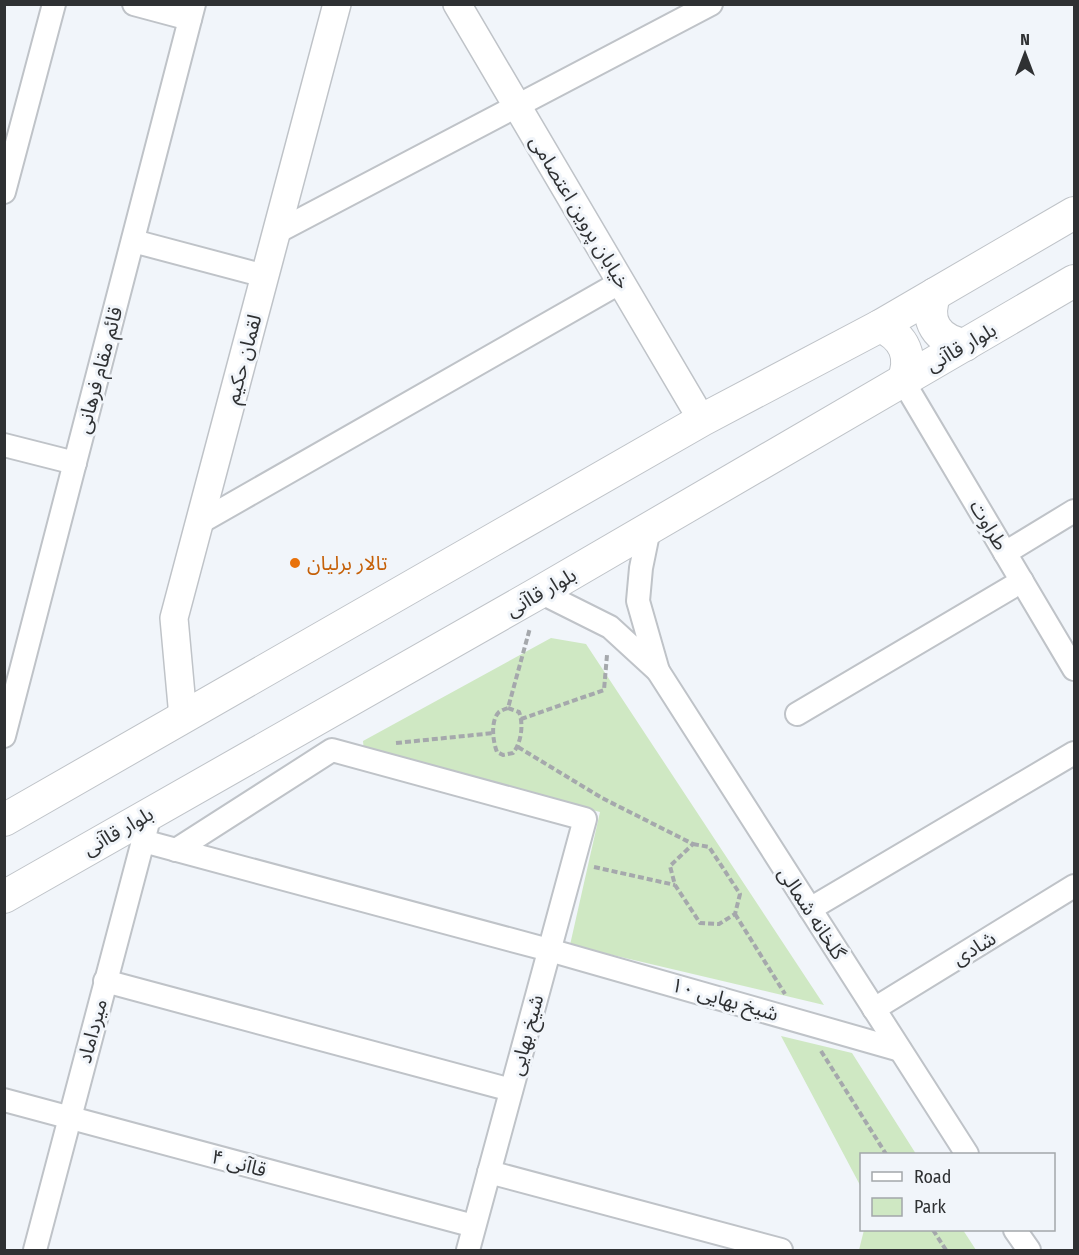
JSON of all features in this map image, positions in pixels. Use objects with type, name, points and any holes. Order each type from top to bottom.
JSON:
[{"type":"main road","points":[[4,820],[702,420],[880,326],[1074,213]]},
{"type":"main road","name":"بلوار قاآنی","points":[[4,897],[147,826],[540,592],[1074,281]]},
{"type":"main road","points":[[935,294],[932,304],[933,324],[946,339],[965,345]]},
{"type":"main road","points":[[880,326],[891,331],[906,348],[907,370],[903,381]]},
{"type":"street","points":[[4,192],[54,4]]},
{"type":"street","points":[[134,4],[192,12]]},
{"type":"street","name":"لقمان حکیم","points":[[183,717],[174,618],[337,4]]},
{"type":"street","name":"خیابان پروین اعتصامی","points":[[457,4],[702,420]]},
{"type":"street","points":[[277,232],[711,4]]},
{"type":"street","name":"قائم مقام فرهانی","points":[[4,736],[192,12]]},
{"type":"street","points":[[133,241],[265,276]]},
{"type":"street","points":[[199,523],[621,282]]},
{"type":"street","name":"طراوت","points":[[903,381],[1074,669]]},
{"type":"street","points":[[4,445],[75,463]]},
{"type":"street","points":[[1005,553],[1074,511]]},
{"type":"street","points":[[649,529],[640,567],[638,602],[658,671]]},
{"type":"street","points":[[797,714],[1022,581]]},
{"type":"street","points":[[540,592],[610,627],[658,671]]},
{"type":"street","name":"گلخانه شمالی","points":[[658,671],[966,1153]]},
{"type":"street","name":"شیخ بهایی","points":[[176,850],[332,750],[585,819],[468,1251]]},
{"type":"street","points":[[810,909],[1074,753]]},
{"type":"street","name":"شیخ بهایی ۱۰","points":[[147,826],[176,850],[549,950],[900,1050]]},
{"type":"street","name":"میرداماد","points":[[34,1251],[147,826]]},
{"type":"street","name":"شادی","points":[[874,1009],[1074,886]]},
{"type":"street","points":[[105,981],[511,1090]]},
{"type":"street","name":"قاآنی ۴","points":[[4,1100],[474,1226]]},
{"type":"street","points":[[489,1172],[781,1251]]},
{"type":"street","points":[[1016,1231],[1029,1251]]},
{"type":"path","points":[[508,708],[540,592]]},
{"type":"path","points":[[521,719],[604,690],[610,627]]},
{"type":"path","points":[[508,708],[519,712],[521,719],[518,747],[513,753],[503,755],[497,752],[494,744],[494,720],[498,713],[508,708]]},
{"type":"path","points":[[390,744],[494,733]]},
{"type":"path","points":[[518,747],[602,798],[693,844],[709,847],[740,894],[735,914],[719,924],[700,923],[675,885],[670,866],[693,844]]},
{"type":"path","points":[[573,862],[675,885]]},
{"type":"path","points":[[934,1231],[946,1251]]},
{"type":"green space","points":[[551,638],[586,644],[824,1005],[570,945],[600,812],[364,752],[363,741]]},
{"type":"green space","points":[[781,1036],[852,1053],[915,1153],[860,1153],[860,1185]]},
{"type":"green space","points":[[864,1231],[964,1231],[976,1250],[859,1250]]},
{"type":"place","name":"تالار برلیان","points":[[295,563]]}]
